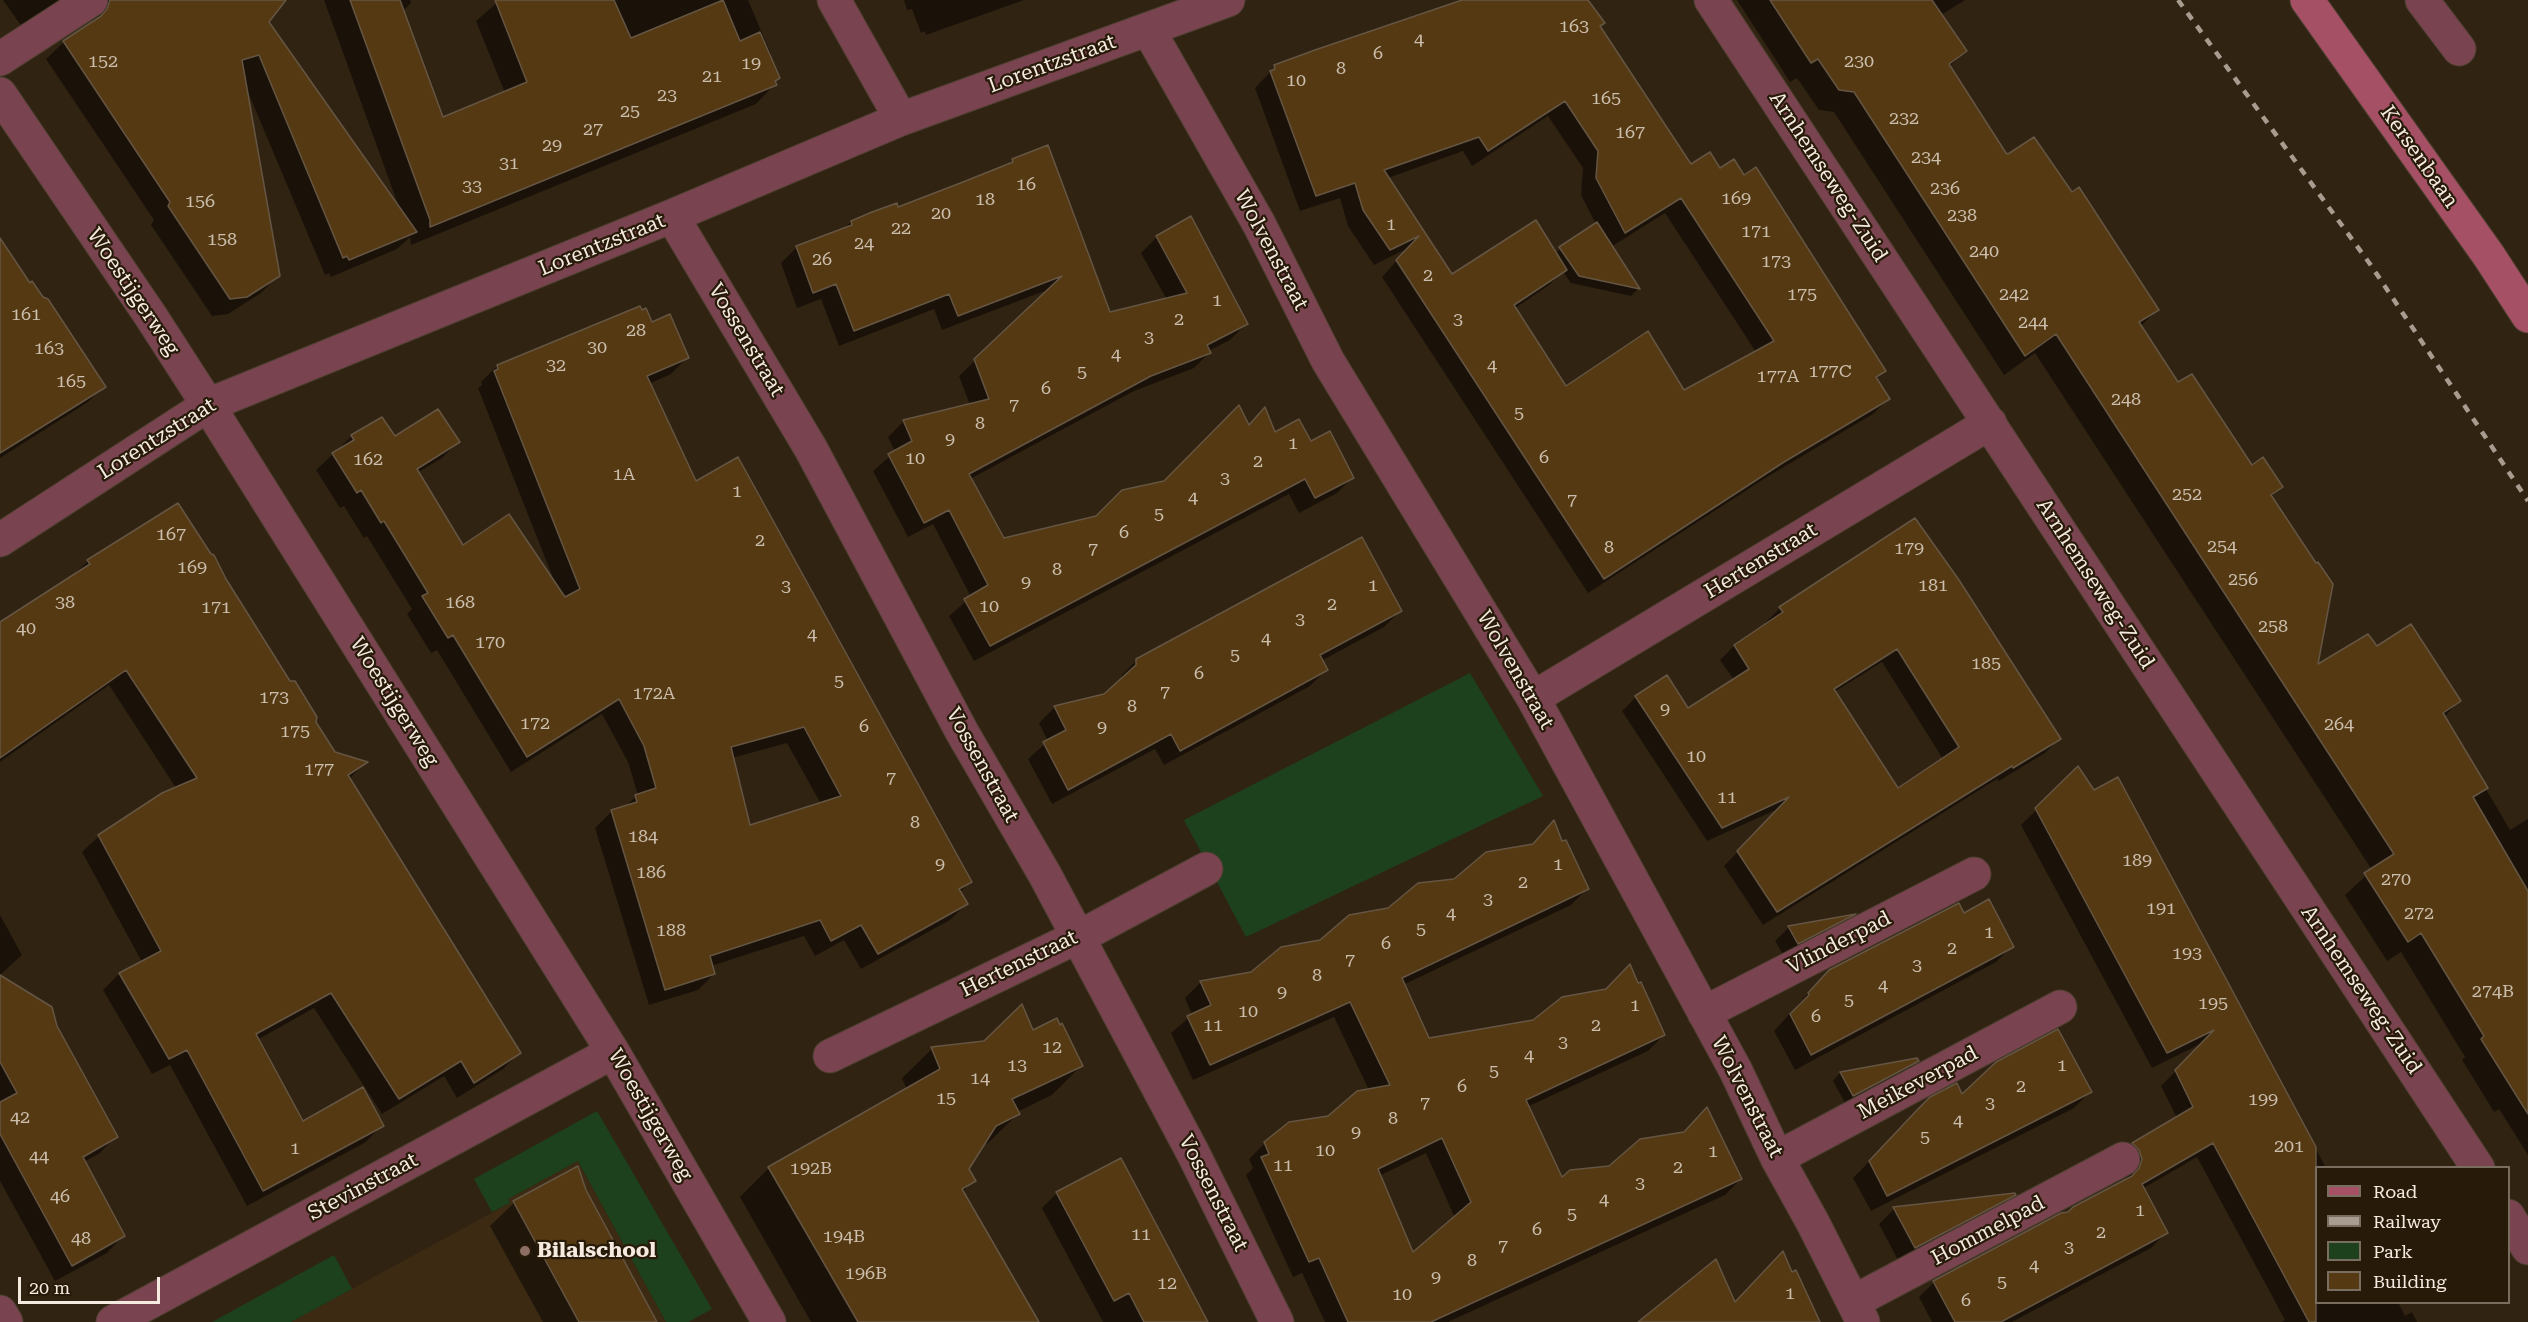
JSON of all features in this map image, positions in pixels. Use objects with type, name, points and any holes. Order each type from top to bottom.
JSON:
[{"type":"main road","name":"Kersenbaan","points":[[2307,0],[2489,256],[2528,316]]},
{"type":"street","points":[[0,59],[91,0]]},
{"type":"street","points":[[834,0],[901,119]]},
{"type":"street","name":"Lorentzstraat","points":[[0,540],[208,405],[672,216],[901,119],[1228,0]]},
{"type":"street","name":"Arnhemseweg-Zuid","points":[[1711,0],[2477,1166]]},
{"type":"street","points":[[2422,0],[2459,49]]},
{"type":"street","name":"Wolvenstraat","points":[[1148,29],[1258,224],[1328,361],[1533,698],[1736,1071],[1777,1158],[1858,1312]]},
{"type":"street","name":"Woestijgerweg","points":[[0,94],[150,315],[208,405],[613,1052],[769,1322]]},
{"type":"street","name":"Vossenstraat","points":[[672,216],[811,449],[962,732],[1078,936],[1193,1154],[1277,1322]]},
{"type":"street","name":"Hertenstraat","points":[[1533,698],[1990,423]]},
{"type":"street","name":"Hertenstraat","points":[[830,1056],[1078,936],[1206,868]]},
{"type":"street","name":"Vlinderpad","points":[[1704,1013],[1974,874]]},
{"type":"street","name":"Meikeverpad","points":[[1777,1158],[2060,1007]]},
{"type":"street","name":"Stevinstraat","points":[[113,1322],[613,1052]]},
{"type":"street","name":"Hommelpad","points":[[1858,1312],[2123,1159]]},
{"type":"street","points":[[2510,1219],[2528,1248]]},
{"type":"street","points":[[0,1312],[6,1322]]},
{"type":"shaded area","name":"Bilalschool","points":[[578,1161],[666,1322],[291,1322],[510,1203],[508,1199]]},
{"type":"green space","points":[[1470,673],[1543,796],[1246,937],[1184,820]]},
{"type":"green space","points":[[597,1111],[712,1309],[688,1322],[666,1322],[578,1161],[508,1199],[510,1203],[492,1212],[474,1179]]},
{"type":"green space","points":[[334,1255],[352,1289],[291,1322],[212,1322]]},
{"type":"building","points":[[110,0],[286,0],[269,22],[417,232],[349,260],[347,256],[343,258],[259,55],[242,60],[280,276],[247,297],[230,299],[168,206],[170,202],[63,41],[101,16]]},
{"type":"building","points":[[350,0],[400,0],[443,117],[527,82],[495,0],[614,0],[631,38],[723,0],[740,41],[760,32],[780,78],[775,81],[777,85],[430,227],[430,220]]},
{"type":"building","points":[[1462,0],[1588,0],[1605,23],[1600,26],[1691,164],[1710,152],[1720,168],[1734,159],[1744,175],[1756,167],[1886,371],[1876,377],[1890,399],[1784,462],[1604,579],[1396,260],[1419,236],[1390,250],[1363,210],[1355,183],[1316,196],[1270,71],[1275,69],[1274,65]],"holes":[[[1565,101],[1598,151],[1596,178],[1625,233],[1681,198],[1774,341],[1684,390],[1648,331],[1566,386],[1514,305],[1567,270],[1536,220],[1452,274],[1384,170],[1479,137],[1488,151]]]},
{"type":"building","points":[[1770,0],[1932,0],[1967,51],[1949,64],[2006,153],[2008,154],[2034,137],[2072,192],[2079,187],[2159,310],[2139,322],[2178,382],[2192,374],[2252,465],[2263,457],[2283,487],[2271,495],[2316,563],[2318,562],[2333,584],[2318,664],[2368,634],[2377,646],[2411,624],[2461,701],[2443,713],[2488,788],[2473,797],[2528,891],[2528,1114],[2481,1039],[2484,1036],[2421,933],[2408,942],[2364,873],[2394,854],[2056,334],[2025,356],[1854,92],[1839,90],[1818,59],[1811,63]]},
{"type":"building","points":[[1048,145],[1110,312],[1187,293],[1156,236],[1191,216],[1248,324],[1207,345],[1211,353],[1151,376],[969,474],[1004,538],[1096,516],[1122,490],[1164,481],[1239,405],[1249,425],[1265,407],[1275,432],[1299,419],[1311,441],[1330,431],[1354,478],[1315,498],[1305,479],[990,646],[964,599],[988,585],[949,510],[924,523],[888,454],[912,441],[903,420],[989,399],[974,359],[1062,276],[958,316],[949,294],[854,331],[836,284],[813,293],[796,246],[852,225],[851,221],[872,212],[897,203],[898,207],[1013,162],[1012,159]]},
{"type":"building","points":[[1597,222],[1640,289],[1579,276],[1559,247]]},
{"type":"building","points":[[0,238],[30,283],[32,281],[43,297],[48,299],[106,387],[0,453]]},
{"type":"building","points":[[640,306],[642,310],[646,308],[652,322],[670,314],[689,358],[647,376],[696,481],[738,457],[972,882],[959,889],[968,904],[878,954],[861,925],[831,941],[820,920],[710,956],[715,974],[665,990],[611,810],[637,802],[635,795],[656,788],[644,746],[619,699],[527,757],[453,635],[448,638],[422,596],[428,593],[384,521],[381,523],[361,490],[357,493],[332,453],[354,440],[351,435],[382,417],[395,436],[438,409],[460,442],[417,469],[463,545],[509,514],[565,597],[580,589],[494,371],[498,369],[497,365]],"holes":[[[804,727],[841,796],[750,825],[731,747]]]},
{"type":"building","points":[[178,503],[211,554],[214,555],[226,579],[290,681],[295,681],[317,717],[316,722],[335,752],[368,762],[348,775],[521,1053],[474,1083],[461,1061],[399,1099],[331,993],[256,1034],[303,1121],[363,1087],[384,1126],[263,1191],[187,1050],[169,1059],[119,973],[161,951],[98,835],[162,793],[197,778],[126,670],[0,758],[0,622],[90,564],[87,560]]},
{"type":"building","points":[[1915,518],[1959,580],[2061,739],[2013,768],[2012,766],[1777,912],[1737,851],[1789,797],[1722,828],[1635,696],[1667,675],[1688,708],[1749,669],[1734,645],[1783,612],[1779,607]],"holes":[[[1897,649],[1959,747],[1898,788],[1834,689]]]},
{"type":"building","points":[[1362,537],[1402,611],[1320,655],[1328,670],[1180,751],[1171,734],[1068,790],[1043,742],[1066,730],[1054,706],[1104,694],[1136,665],[1136,659]]},
{"type":"building","points":[[2078,766],[2094,790],[2118,777],[2316,1147],[2316,1322],[2309,1322],[2213,1143],[2142,1184],[2168,1233],[2001,1322],[1955,1322],[1933,1281],[2061,1213],[2068,1212],[2073,1207],[2132,1176],[2139,1168],[2142,1159],[2139,1150],[2132,1143],[2193,1107],[2175,1070],[2214,1030],[2167,1053],[2035,808]]},
{"type":"building","points":[[1554,820],[1562,841],[1566,840],[1589,889],[1402,978],[1429,1038],[1533,1020],[1562,997],[1606,989],[1630,964],[1638,983],[1641,982],[1665,1035],[1526,1100],[1562,1177],[1570,1170],[1609,1166],[1640,1139],[1684,1132],[1707,1107],[1742,1179],[1431,1322],[1348,1322],[1319,1258],[1309,1262],[1261,1157],[1269,1154],[1264,1142],[1289,1122],[1328,1116],[1357,1091],[1390,1085],[1350,1002],[1210,1065],[1187,1016],[1211,1005],[1200,981],[1251,972],[1281,947],[1320,940],[1349,915],[1388,908],[1418,883],[1454,879],[1486,852],[1533,844]],"holes":[[[1442,1138],[1471,1202],[1413,1252],[1378,1169]]]},
{"type":"building","points":[[1989,899],[2014,947],[1811,1055],[1790,1014],[1829,970],[1959,903],[1964,913]]},
{"type":"building","points":[[1856,914],[1798,944],[1788,926]]},
{"type":"building","points":[[0,975],[52,1007],[57,1026],[118,1137],[83,1157],[125,1236],[72,1266],[0,1134],[0,1102],[17,1093],[0,1062]]},
{"type":"building","points":[[1022,1004],[1033,1030],[1057,1018],[1060,1025],[1062,1023],[1083,1066],[1012,1099],[1020,1114],[996,1126],[969,1169],[976,1181],[962,1189],[1039,1322],[858,1322],[768,1167],[940,1069],[931,1047],[984,1041]]},
{"type":"building","points":[[2058,1029],[2092,1092],[1887,1196],[1869,1161],[1930,1097],[1957,1083],[1962,1094],[1996,1062]]},
{"type":"building","points":[[1917,1058],[1919,1061],[1853,1096],[1840,1072]]},
{"type":"building","points":[[1121,1158],[1208,1322],[1144,1322],[1129,1293],[1114,1301],[1056,1192]]},
{"type":"building","points":[[578,1166],[586,1190],[657,1322],[579,1322],[513,1201]]},
{"type":"building","points":[[2015,1193],[2016,1195],[1915,1248],[1893,1207]]},
{"type":"building","points":[[1783,1251],[1792,1272],[1796,1270],[1820,1322],[1638,1322],[1716,1259],[1735,1302]]},
{"type":"railway","points":[[2178,0],[2370,264],[2528,501]]},
{"type":"place","name":"Bilalschool","points":[[525,1251]]}]
